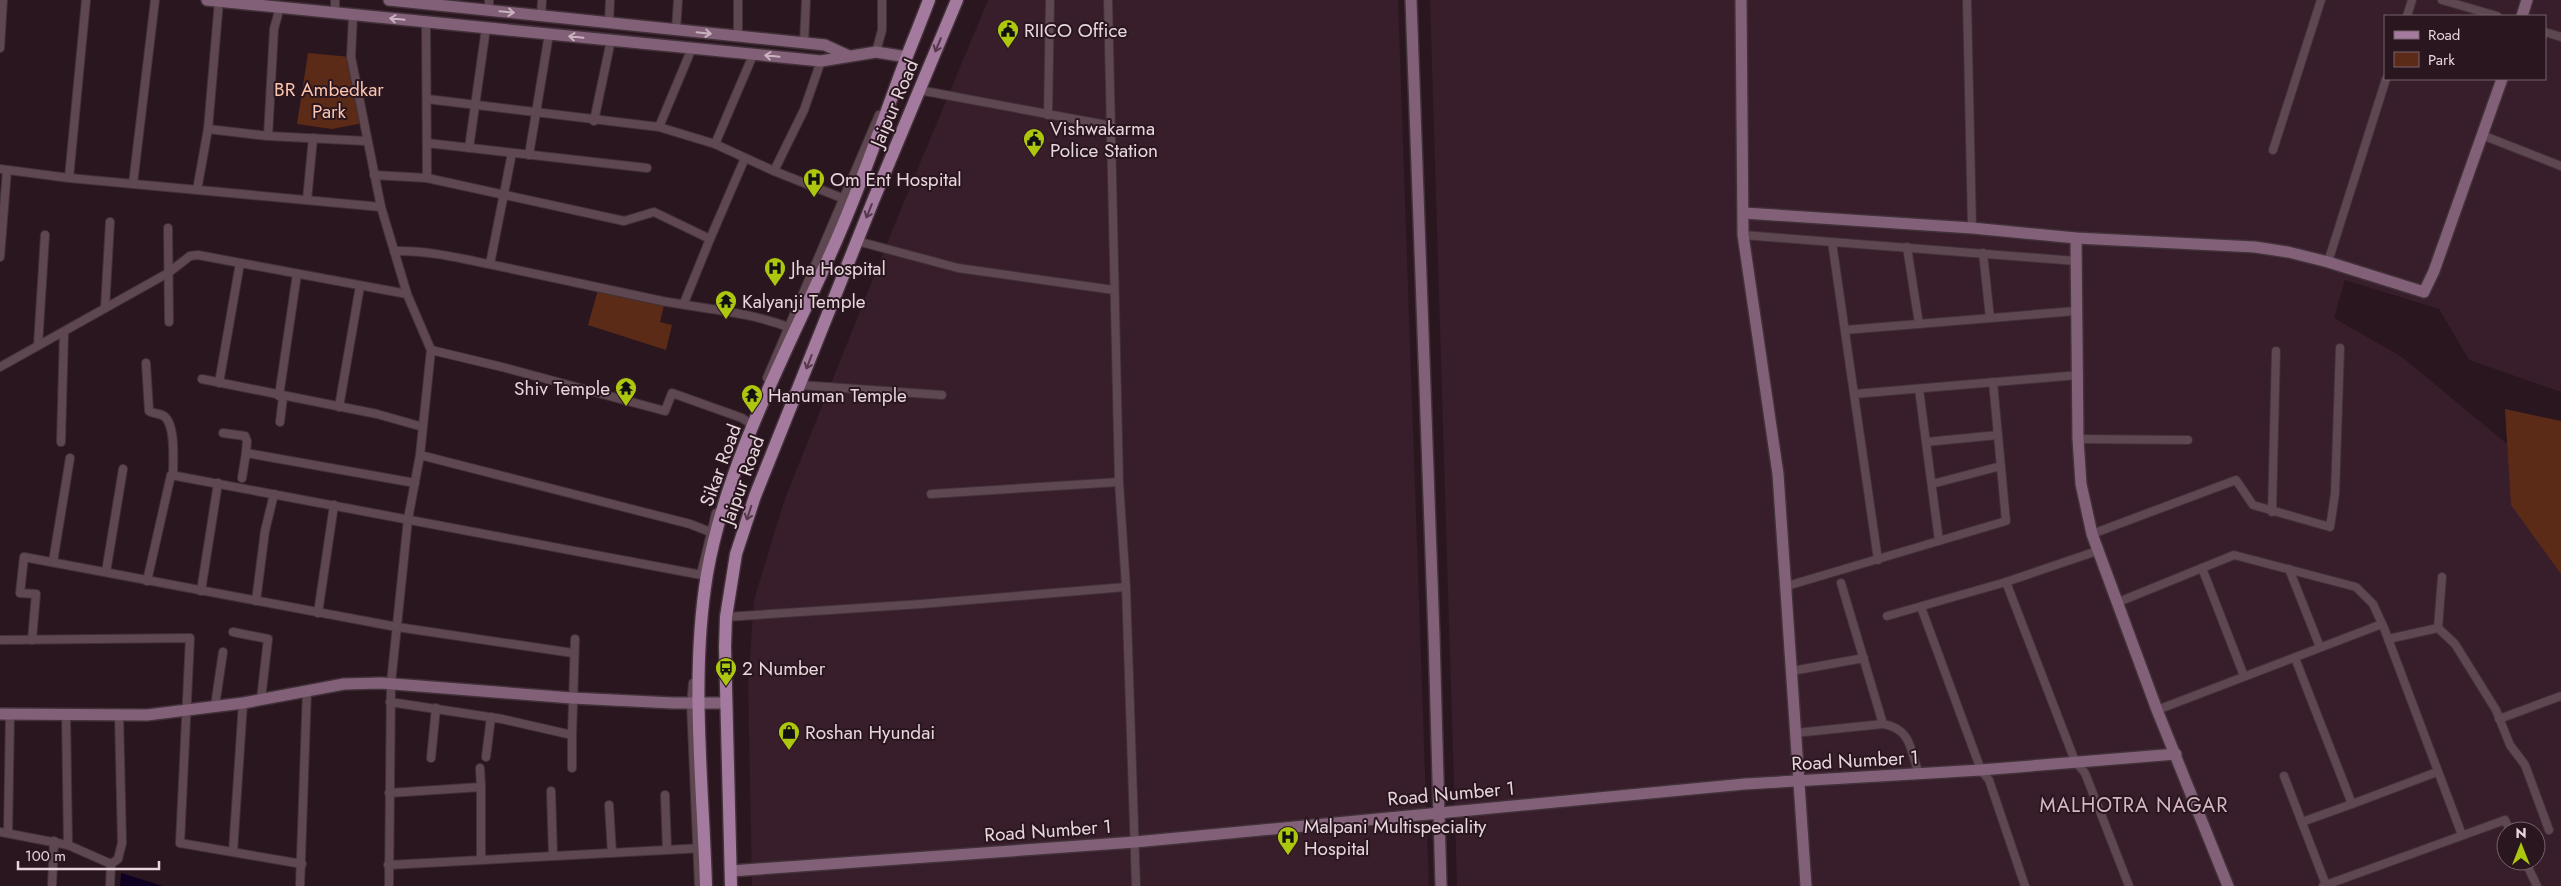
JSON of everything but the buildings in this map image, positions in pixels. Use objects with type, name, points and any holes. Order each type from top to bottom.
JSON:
[{"type":"main road","name":"Sikar Road","points":[[706,886],[701,848],[695,704],[704,575],[712,533],[752,424],[791,328],[830,256],[848,200],[893,99],[929,0]]},
{"type":"main road","name":"Jaipur Road","points":[[731,886],[725,702],[726,617],[736,554],[783,422],[800,385],[857,241],[957,0]]},
{"type":"street","points":[[0,48],[3,0]]},
{"type":"street","points":[[69,178],[86,0]]},
{"type":"street","points":[[133,184],[155,0]]},
{"type":"street","points":[[207,0],[821,61],[876,52],[907,57]]},
{"type":"street","points":[[335,0],[335,13]]},
{"type":"street","points":[[389,0],[489,5],[541,16],[825,45],[848,56]]},
{"type":"street","points":[[541,16],[542,0]]},
{"type":"street","points":[[594,121],[611,40],[610,0]]},
{"type":"street","points":[[676,30],[678,0]]},
{"type":"street","points":[[738,0],[739,53]]},
{"type":"street","points":[[804,43],[806,0]]},
{"type":"street","points":[[876,52],[882,30],[882,0]]},
{"type":"street","points":[[1048,115],[1050,0]]},
{"type":"street","points":[[1108,0],[1120,482],[1126,587],[1136,886]]},
{"type":"street","points":[[1411,0],[1441,886]]},
{"type":"street","points":[[1741,0],[1743,235],[1778,474],[1806,886]]},
{"type":"street","points":[[1967,0],[1972,228]]},
{"type":"street","points":[[2273,150],[2321,0]]},
{"type":"street","points":[[2407,15],[2412,0]]},
{"type":"street","points":[[2442,0],[2494,15]]},
{"type":"street","points":[[2522,15],[2527,0]]},
{"type":"street","points":[[197,190],[208,128],[219,1]]},
{"type":"street","points":[[469,148],[489,5]]},
{"type":"street","points":[[268,136],[274,29],[280,7]]},
{"type":"street","points":[[353,14],[351,57],[366,140],[381,207],[408,294],[431,350],[420,455],[408,519],[391,683],[389,886]]},
{"type":"street","points":[[426,22],[428,99],[427,178]]},
{"type":"street","points":[[2546,32],[2561,37]]},
{"type":"street","points":[[529,155],[550,34]]},
{"type":"street","points":[[659,127],[692,48]]},
{"type":"street","points":[[715,144],[753,54]]},
{"type":"street","points":[[774,172],[804,110],[821,61]]},
{"type":"street","points":[[2328,262],[2386,80]]},
{"type":"street","points":[[1744,213],[1972,228],[2076,238],[2256,247],[2328,262],[2424,292],[2434,271],[2502,80]]},
{"type":"street","points":[[920,90],[1112,126]]},
{"type":"street","points":[[428,99],[594,121],[659,127],[715,144],[774,172],[848,200]]},
{"type":"street","points":[[208,128],[268,136],[366,140]]},
{"type":"street","points":[[2482,135],[2561,166]]},
{"type":"street","points":[[307,200],[313,138]]},
{"type":"street","points":[[428,143],[647,168]]},
{"type":"street","points":[[490,264],[512,153]]},
{"type":"street","points":[[684,303],[745,158]]},
{"type":"street","points":[[0,257],[4,169],[69,178],[381,207]]},
{"type":"street","points":[[374,175],[427,178],[624,221],[654,212],[710,239]]},
{"type":"street","points":[[105,308],[110,222]]},
{"type":"street","points":[[168,228],[169,322]]},
{"type":"street","points":[[38,346],[45,235]]},
{"type":"street","points":[[1743,235],[2076,262]]},
{"type":"street","points":[[2076,238],[2076,311],[2079,375],[2078,439],[2081,484],[2092,534],[2157,710],[2228,886]]},
{"type":"street","points":[[857,241],[958,268],[1114,290]]},
{"type":"street","points":[[1832,242],[1878,560]]},
{"type":"street","points":[[1907,247],[1919,324]]},
{"type":"street","points":[[394,251],[416,250],[490,264],[664,301],[684,303],[791,328]]},
{"type":"street","points":[[1983,254],[1990,318]]},
{"type":"street","points":[[0,367],[168,273],[190,256],[240,263],[408,294]]},
{"type":"street","points":[[219,383],[240,263]]},
{"type":"street","points":[[280,422],[281,396],[297,274]]},
{"type":"street","points":[[339,407],[360,286]]},
{"type":"street","points":[[1845,330],[2076,311]]},
{"type":"street","points":[[60,442],[64,332]]},
{"type":"street","points":[[2092,534],[2236,480],[2253,505],[2330,528],[2335,494],[2340,348]]},
{"type":"street","points":[[431,350],[665,411],[672,393],[752,424]]},
{"type":"street","points":[[2272,512],[2276,351]]},
{"type":"street","points":[[146,362],[149,411],[162,415],[169,425],[173,441],[173,475]]},
{"type":"street","points":[[1854,394],[2079,375]]},
{"type":"street","points":[[202,379],[376,414],[423,427]]},
{"type":"street","points":[[1786,586],[2006,521],[1993,382]]},
{"type":"street","points":[[800,385],[942,396]]},
{"type":"street","points":[[1919,389],[1939,541]]},
{"type":"street","points":[[223,433],[245,436],[247,441],[242,478]]},
{"type":"street","points":[[1926,442],[1998,435]]},
{"type":"street","points":[[2078,439],[2188,440]]},
{"type":"street","points":[[246,453],[415,483]]},
{"type":"street","points":[[420,455],[690,524],[712,533]]},
{"type":"street","points":[[53,562],[70,458]]},
{"type":"street","points":[[1932,484],[2001,466]]},
{"type":"street","points":[[106,572],[123,469]]},
{"type":"street","points":[[147,581],[168,478],[173,475],[704,575]]},
{"type":"street","points":[[930,494],[1120,482]]},
{"type":"street","points":[[201,591],[218,483]]},
{"type":"street","points":[[256,601],[265,531],[274,494]]},
{"type":"street","points":[[318,612],[334,505]]},
{"type":"street","points":[[1887,616],[2006,582],[2098,551]]},
{"type":"street","points":[[2116,603],[2234,555],[2356,587],[2373,604],[2382,624],[2462,835]]},
{"type":"street","points":[[32,640],[36,594],[20,593],[24,557],[397,627],[573,653]]},
{"type":"street","points":[[2202,568],[2244,676]]},
{"type":"street","points":[[2289,569],[2320,647]]},
{"type":"street","points":[[2438,628],[2442,577]]},
{"type":"street","points":[[2006,582],[2075,761],[2085,773],[2129,886]]},
{"type":"street","points":[[1841,583],[1883,724]]},
{"type":"street","points":[[726,617],[921,604],[1126,587]]},
{"type":"street","points":[[1921,607],[1980,770],[1989,780],[2025,886]]},
{"type":"street","points":[[2157,710],[2382,624]]},
{"type":"street","points":[[2388,639],[2438,628]]},
{"type":"street","points":[[2438,628],[2455,644],[2469,665],[2499,719],[2510,745],[2525,765],[2549,830]]},
{"type":"street","points":[[233,632],[268,639],[261,699]]},
{"type":"street","points":[[0,640],[190,638],[180,843],[302,864]]},
{"type":"street","points":[[572,768],[573,653],[575,639]]},
{"type":"street","points":[[215,706],[223,652]]},
{"type":"street","points":[[1792,671],[1864,658]]},
{"type":"street","points":[[2295,658],[2352,804]]},
{"type":"street","points":[[111,864],[68,845],[4,832],[5,714],[119,715],[187,711],[243,703],[344,684],[391,683],[572,698],[695,704],[725,702]]},
{"type":"street","points":[[300,886],[307,690]]},
{"type":"street","points":[[2499,719],[2561,696]]},
{"type":"street","points":[[390,702],[491,717],[572,735]]},
{"type":"street","points":[[233,852],[243,703]]},
{"type":"street","points":[[431,758],[436,708]]},
{"type":"street","points":[[66,714],[68,845]]},
{"type":"street","points":[[111,864],[118,859],[122,843],[119,715]]},
{"type":"street","points":[[486,757],[491,717]]},
{"type":"street","points":[[1795,733],[1883,724],[1895,726],[1904,732],[1919,774]]},
{"type":"street","name":"Road Number 1","points":[[731,871],[1135,842],[1745,784],[1980,770],[2176,754]]},
{"type":"street","points":[[480,768],[482,787],[481,860]]},
{"type":"street","points":[[2302,822],[2437,772]]},
{"type":"street","points":[[2284,776],[2325,886],[2496,823]]},
{"type":"street","points":[[389,793],[482,787]]},
{"type":"street","points":[[551,791],[553,856]]},
{"type":"street","points":[[665,795],[667,850]]},
{"type":"street","points":[[609,805],[612,853]]},
{"type":"street","points":[[52,886],[54,841]]},
{"type":"street","points":[[388,865],[701,848],[699,886]]},
{"type":"street","points":[[110,886],[111,864]]},
{"type":"street","points":[[2530,871],[2537,886]]},
{"type":"shaded area","points":[[988,0],[1398,0],[1429,886],[752,886],[748,684],[754,600],[784,501],[898,216]]},
{"type":"shaded area","points":[[1430,0],[2561,0],[2561,392],[2469,360],[2439,309],[2345,280],[2334,318],[2402,357],[2547,477],[2561,518],[2561,886],[1457,886]]},
{"type":"shaded area","points":[[121,873],[163,886],[120,886]]},
{"type":"green space","name":"BR Ambedkar Park","points":[[308,53],[351,57],[363,123],[332,129],[297,124]]},
{"type":"green space","points":[[598,290],[665,301],[660,322],[672,325],[666,350],[588,325]]},
{"type":"green space","points":[[2505,409],[2561,421],[2561,574],[2511,505]]},
{"type":"place","name":"RIICO Office","points":[[1008,49]]},
{"type":"place","name":"Vishwakarma Police Station","points":[[1034,158]]},
{"type":"place","name":"Om Ent Hospital","points":[[814,198]]},
{"type":"place","name":"Jha Hospital","points":[[775,287]]},
{"type":"place","name":"Kalyanji Temple","points":[[726,320]]},
{"type":"place","name":"Shiv Temple","points":[[626,407]]},
{"type":"place","name":"Hanuman Temple","points":[[752,414]]},
{"type":"place","name":"2 Number","points":[[726,687]]},
{"type":"place","name":"Roshan Hyundai","points":[[789,751]]},
{"type":"place","name":"Malpani Multispeciality Hospital","points":[[1288,856]]},
{"type":"district","name":"MALHOTRA NAGAR","points":[[2134,805]]}]
